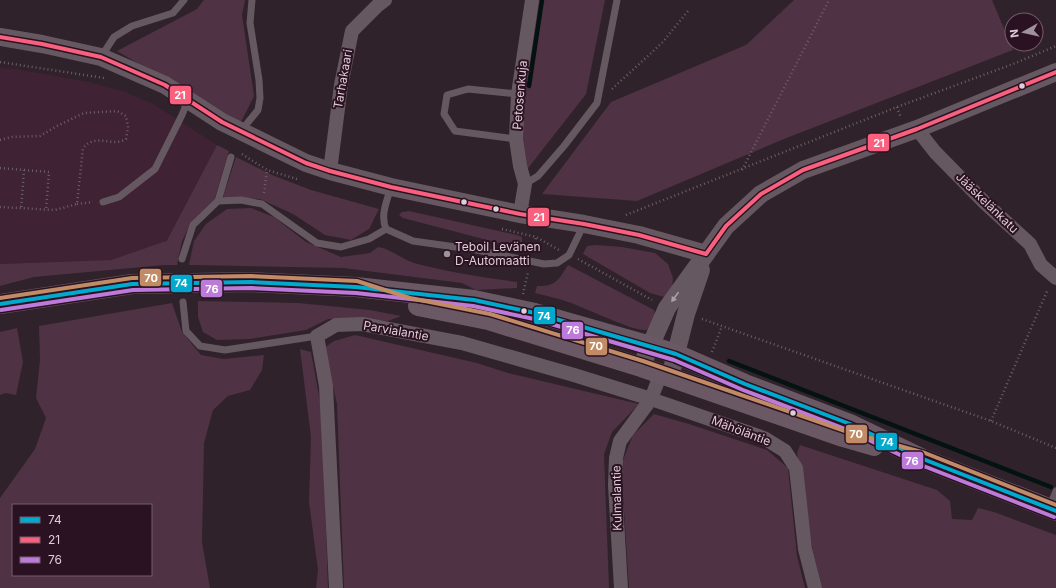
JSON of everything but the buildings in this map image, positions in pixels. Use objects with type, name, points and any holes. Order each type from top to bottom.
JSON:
[{"type":"main road","points":[[0,304],[132,284],[251,282],[356,287],[474,300],[519,310],[676,354],[745,384],[850,424],[922,459]]},
{"type":"main road","points":[[356,287],[408,304],[488,320],[641,367],[843,437],[922,459],[1054,503]]},
{"type":"street","name":"Tarhakaari","points":[[330,171],[341,85],[352,31],[385,0]]},
{"type":"street","name":"Petosenkuja","points":[[520,214],[525,184],[520,166],[516,139],[518,94],[532,0]]},
{"type":"street","points":[[0,37],[42,44],[100,57],[165,85],[222,122],[306,163],[330,171],[392,187],[520,214],[584,224],[639,235],[706,254]]},
{"type":"street","points":[[641,367],[667,308],[726,226],[761,194],[803,170],[917,129],[1056,72]]},
{"type":"street","name":"Jääskelänkatu","points":[[917,129],[934,152],[985,203],[1030,244],[1041,265],[1055,277]]},
{"type":"street","points":[[666,375],[676,354],[686,314],[706,254]]},
{"type":"street","name":"Parvialantie","points":[[317,336],[336,325],[362,324],[462,343],[651,399]]},
{"type":"street","points":[[317,336],[326,386],[336,588]]},
{"type":"street","name":"Kulmalantie","points":[[620,588],[615,485],[616,458],[620,441],[651,399],[666,375]]},
{"type":"street","name":"Mähöläntie","points":[[651,399],[764,438],[785,451],[796,468],[805,549],[815,588]]},
{"type":"lane","points":[[100,57],[114,37],[132,26],[173,13],[184,0]]},
{"type":"lane","points":[[245,126],[258,110],[260,98],[259,80],[250,23],[252,0]]},
{"type":"lane","points":[[525,184],[538,176],[564,146],[597,103],[617,0]]},
{"type":"lane","points":[[516,139],[455,131],[444,114],[447,95],[468,89],[518,94]]},
{"type":"lane","points":[[103,202],[119,197],[155,169],[188,100]]},
{"type":"lane","points":[[182,259],[193,225],[218,201],[231,157]]},
{"type":"lane","points":[[392,187],[383,215],[383,222],[386,229],[413,240],[477,250],[544,264],[557,263],[569,255],[584,224]]},
{"type":"lane","points":[[218,201],[241,200],[262,204],[317,243],[341,247],[369,239],[386,229]]},
{"type":"lane","points":[[183,302],[186,331],[200,346],[225,350],[317,336]]},
{"type":"path","points":[[742,170],[829,0]]},
{"type":"path","points":[[597,103],[662,43],[688,11]]},
{"type":"path","points":[[624,216],[892,109],[1013,64],[1056,46]]},
{"type":"path","points":[[0,140],[12,137],[40,136],[84,113],[117,111],[126,116],[128,127],[126,139],[120,142],[96,140],[88,143],[83,148],[77,204],[55,210],[0,207]]},
{"type":"path","points":[[0,168],[49,172],[46,210]]},
{"type":"path","points":[[21,209],[24,170]]},
{"type":"path","points":[[262,204],[267,170]]},
{"type":"path","points":[[536,237],[538,217]]},
{"type":"path","points":[[519,310],[530,261]]},
{"type":"path","points":[[991,421],[1055,277]]},
{"type":"shaded area","points":[[204,0],[245,0],[242,15],[254,96],[240,124],[117,51],[197,9]]},
{"type":"shaded area","points":[[535,0],[605,0],[586,94],[522,176],[521,99]]},
{"type":"shaded area","points":[[794,0],[992,0],[1004,29],[1004,52],[1008,52],[784,139],[637,201],[542,194],[611,102],[746,45]]},
{"type":"shaded area","points":[[0,68],[16,69],[89,82],[126,92],[153,104],[217,145],[166,241],[111,260],[0,264]]},
{"type":"shaded area","points":[[217,145],[229,151],[214,201],[191,223],[182,241],[177,265],[34,277],[0,286],[0,264],[111,260],[166,242]]},
{"type":"shaded area","points":[[236,157],[272,175],[311,190],[379,209],[369,229],[351,240],[325,235],[293,214],[260,199],[223,197]]},
{"type":"shaded area","points":[[251,208],[274,217],[306,242],[341,257],[370,253],[378,247],[414,263],[452,272],[517,282],[517,288],[476,290],[462,283],[343,268],[189,265],[194,241],[206,224],[227,209]]},
{"type":"shaded area","points":[[409,211],[517,235],[522,237],[522,244],[514,247],[403,218],[399,215],[402,212]]},
{"type":"shaded area","points":[[596,245],[622,247],[655,253],[668,264],[673,278],[672,289],[668,298],[650,293],[583,254],[587,246]]},
{"type":"shaded area","points":[[568,265],[654,310],[655,322],[652,327],[646,330],[640,330],[568,302],[535,293],[537,286],[549,285],[556,281]]},
{"type":"shaded area","points":[[198,301],[298,303],[370,310],[401,316],[388,321],[328,319],[306,330],[250,339],[217,340],[203,332],[198,317]]},
{"type":"shaded area","points":[[172,303],[182,332],[201,355],[223,359],[264,355],[262,370],[250,390],[228,396],[213,410],[204,443],[202,542],[210,588],[0,588],[0,498],[35,449],[46,418],[36,398],[40,360],[39,326]]},
{"type":"shaded area","points":[[17,328],[23,362],[16,395],[6,393],[0,395],[0,332]]},
{"type":"shaded area","points":[[355,335],[477,363],[508,373],[639,404],[612,432],[604,454],[609,588],[344,588],[337,404],[324,348],[334,341]]},
{"type":"shaded area","points":[[300,349],[311,352],[322,412],[328,588],[316,588],[318,570],[309,502],[311,437]]},
{"type":"shaded area","points":[[654,414],[767,450],[788,468],[797,556],[805,588],[629,588],[621,465],[633,435]]},
{"type":"shaded area","points":[[800,445],[937,490],[950,501],[952,519],[972,520],[978,508],[994,512],[1056,535],[1056,588],[822,588],[813,552],[797,453]]},
{"type":"waterway","points":[[529,86],[542,0]]},
{"type":"waterway","points":[[729,361],[1051,487]]},
{"type":"transit line","name":"21","points":[[0,37],[42,44],[101,57],[165,85],[222,122],[306,163],[330,171],[391,187],[520,214],[584,224],[639,235],[706,254],[726,226],[761,194],[803,170],[917,129],[1056,72]]},
{"type":"transit line","name":"70","points":[[0,298],[132,278],[251,276],[357,281],[410,298],[490,314],[643,361],[845,431],[925,453],[1056,505]]},
{"type":"transit line","name":"74","points":[[0,304],[132,284],[251,282],[356,287],[474,300],[535,313],[676,354],[745,384],[850,424],[923,459],[1056,511]]},
{"type":"transit line","name":"76","points":[[1,310],[133,290],[251,288],[356,293],[473,306],[534,319],[674,360],[743,390],[848,430],[921,465],[1054,517]]},
{"type":"place","name":"Teboil Levänen D-Automaatti","points":[[447,254]]}]
